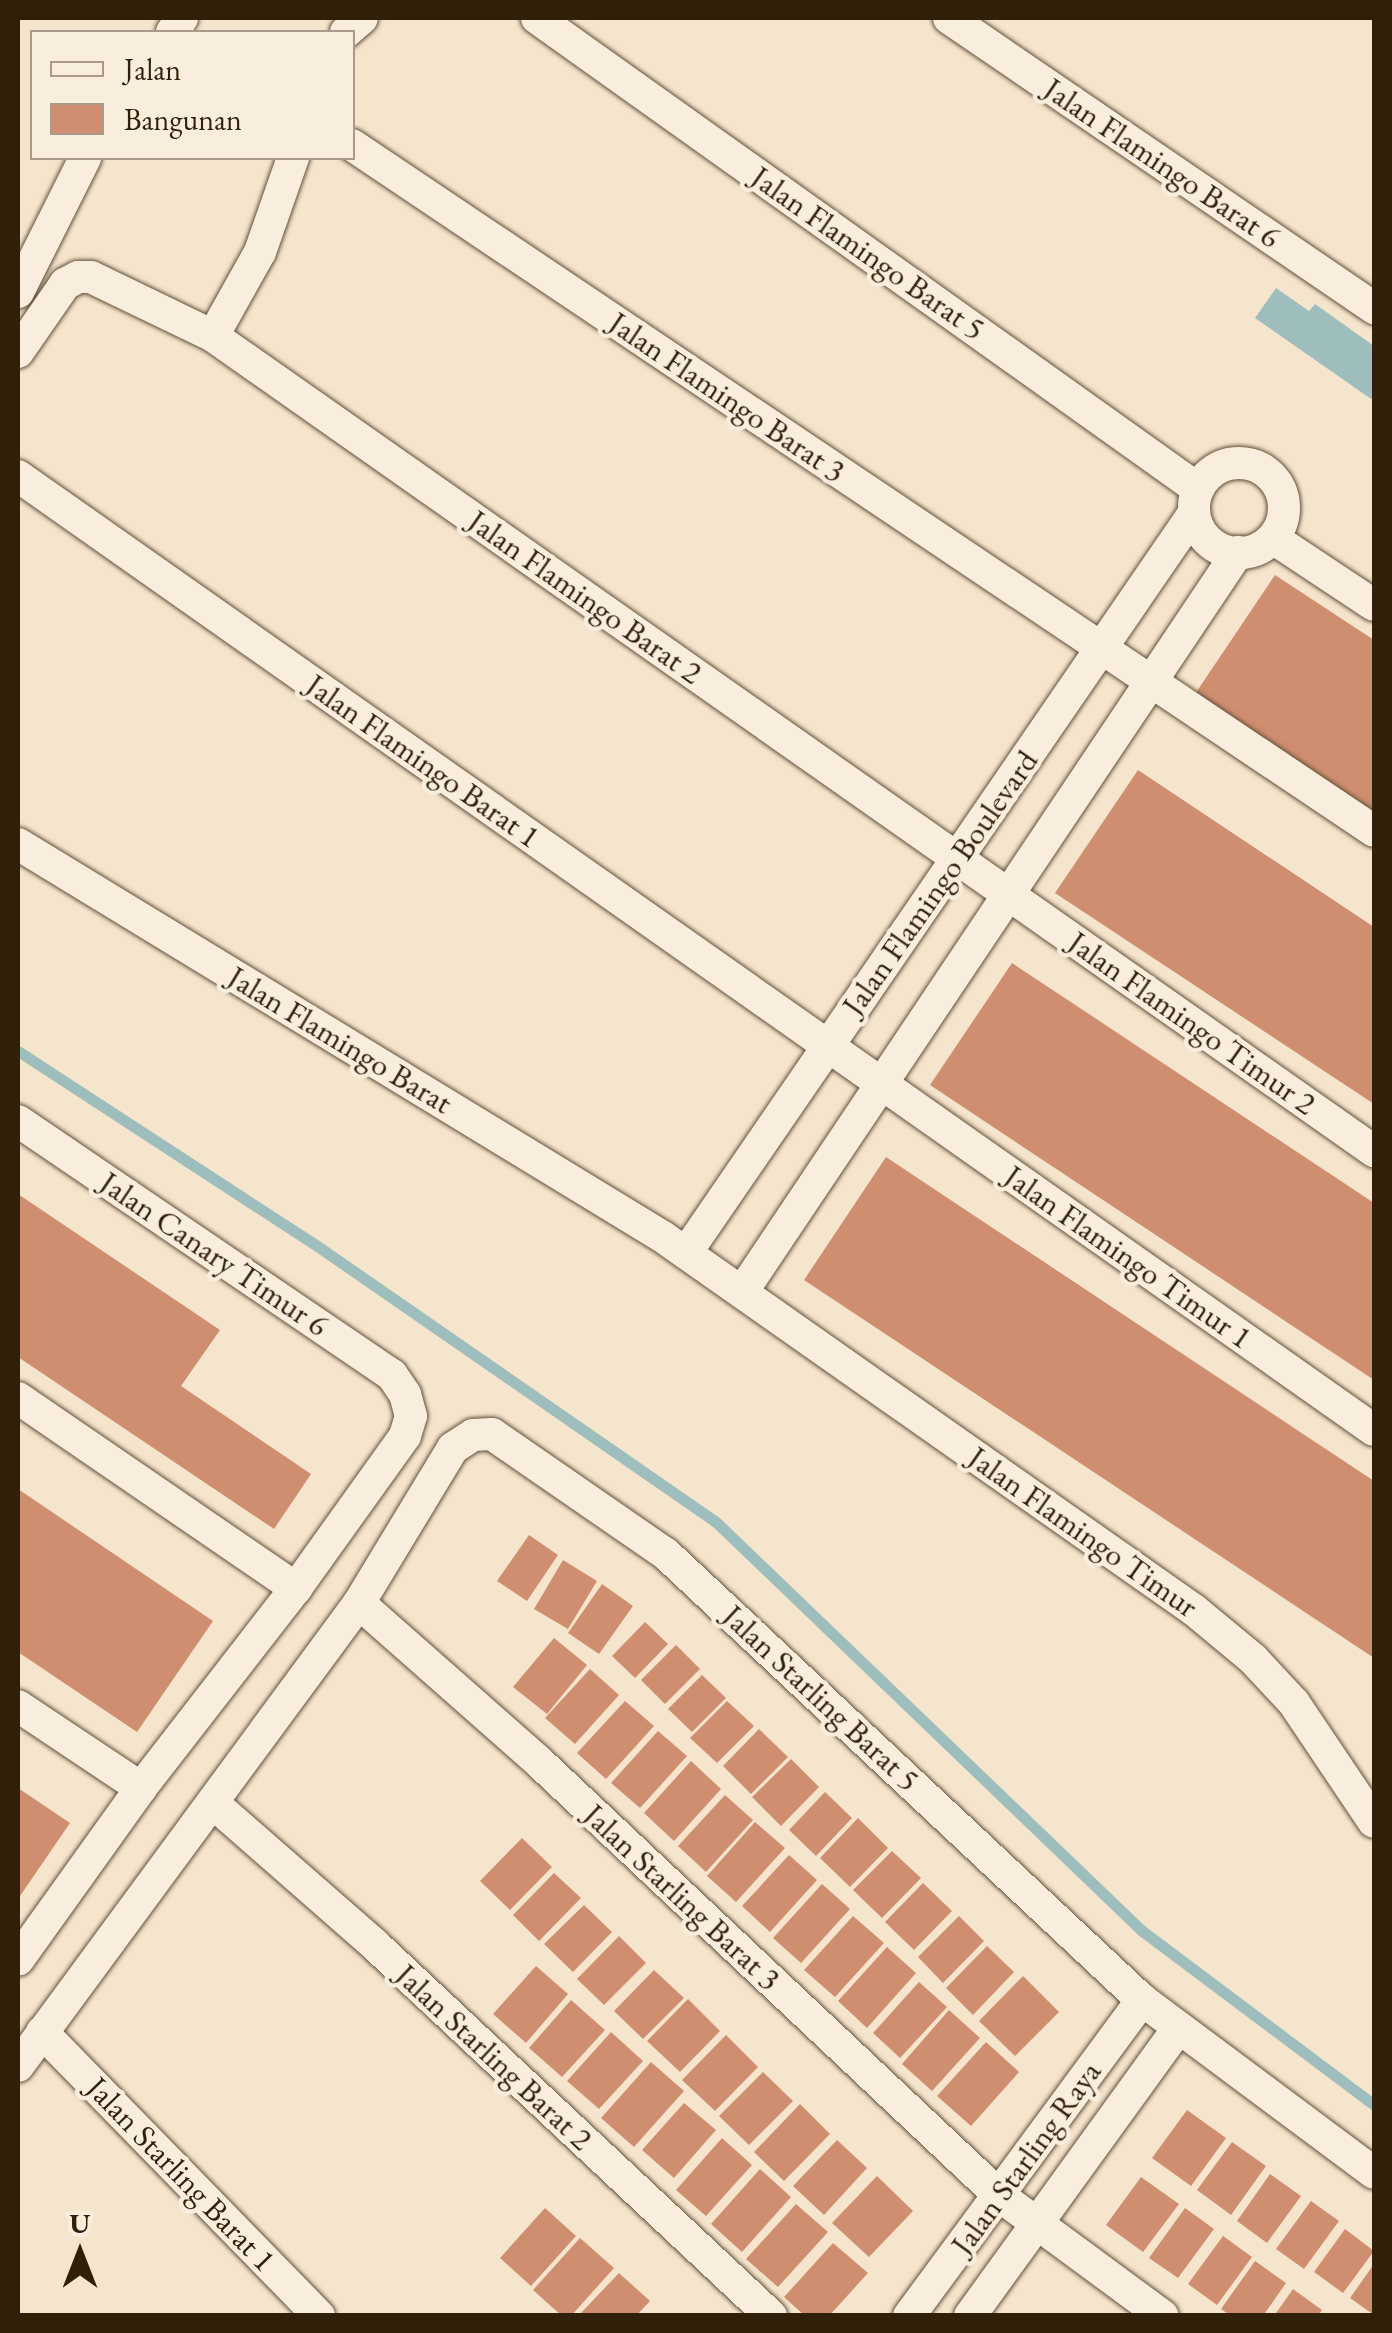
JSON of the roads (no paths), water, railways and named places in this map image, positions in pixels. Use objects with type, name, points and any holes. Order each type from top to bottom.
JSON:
[{"type":"street","name":"Jalan Flamingo Barat 5","points":[[537,18],[1196,501]]},
{"type":"street","name":"Jalan Flamingo Barat 6","points":[[950,18],[1374,308]]},
{"type":"street","name":"Jalan Flamingo Barat 3","points":[[355,147],[1374,831]]},
{"type":"street","points":[[20,286],[84,160]]},
{"type":"street","points":[[213,336],[260,252],[291,160]]},
{"type":"street","name":"Jalan Flamingo Barat 2","points":[[18,352],[65,284],[78,277],[92,277],[213,336],[1010,895]]},
{"type":"street","points":[[1240,463],[1264,471],[1280,490],[1284,502],[1273,538],[1263,546],[1238,552],[1214,545],[1196,501],[1205,478],[1227,464],[1240,463]]},
{"type":"street","name":"Jalan Flamingo Barat 1","points":[[18,476],[882,1084]]},
{"type":"street","name":"Jalan Flamingo Boulevard","points":[[674,1245],[828,1046],[1102,648],[1196,501]]},
{"type":"street","points":[[1273,538],[1374,605]]},
{"type":"street","name":"Jalan Flamingo Boulevard","points":[[742,1292],[1238,552]]},
{"type":"street","name":"Jalan Flamingo Barat","points":[[18,844],[674,1245],[742,1292]]},
{"type":"street","name":"Jalan Flamingo Timur 2","points":[[1010,895],[1374,1151]]},
{"type":"street","name":"Jalan Flamingo Timur 1","points":[[882,1084],[1374,1430]]},
{"type":"street","name":"Jalan Canary Timur 6","points":[[18,1120],[392,1375],[406,1394],[411,1416],[406,1436],[296,1588]]},
{"type":"street","name":"Jalan Flamingo Timur","points":[[742,1292],[1194,1610],[1253,1659],[1294,1703],[1374,1822]]},
{"type":"street","points":[[18,1398],[296,1588],[141,1788],[18,1960]]},
{"type":"street","name":"Jalan Starling Barat 5","points":[[359,1603],[452,1448],[473,1435],[492,1434],[666,1554],[1142,2000],[1374,2174]]},
{"type":"street","points":[[18,2066],[359,1603]]},
{"type":"street","name":"Jalan Starling Barat 3","points":[[359,1603],[538,1761],[1000,2196],[1163,2316]]},
{"type":"street","points":[[18,1706],[141,1788]]},
{"type":"street","name":"Jalan Starling Barat 2","points":[[213,1803],[375,1945],[771,2316]]},
{"type":"street","name":"Jalan Starling Raya","points":[[909,2316],[1142,2000]]},
{"type":"street","name":"Jalan Starling Raya","points":[[970,2316],[1178,2029]]},
{"type":"street","name":"Jalan Starling Barat 1","points":[[42,2032],[319,2316]]},
{"type":"water","points":[[1276,288],[1309,311],[1315,304],[1374,346],[1374,401],[1255,318]]},
{"type":"waterway","points":[[18,1051],[313,1243],[715,1521],[1141,1930],[1374,2105]]}]
